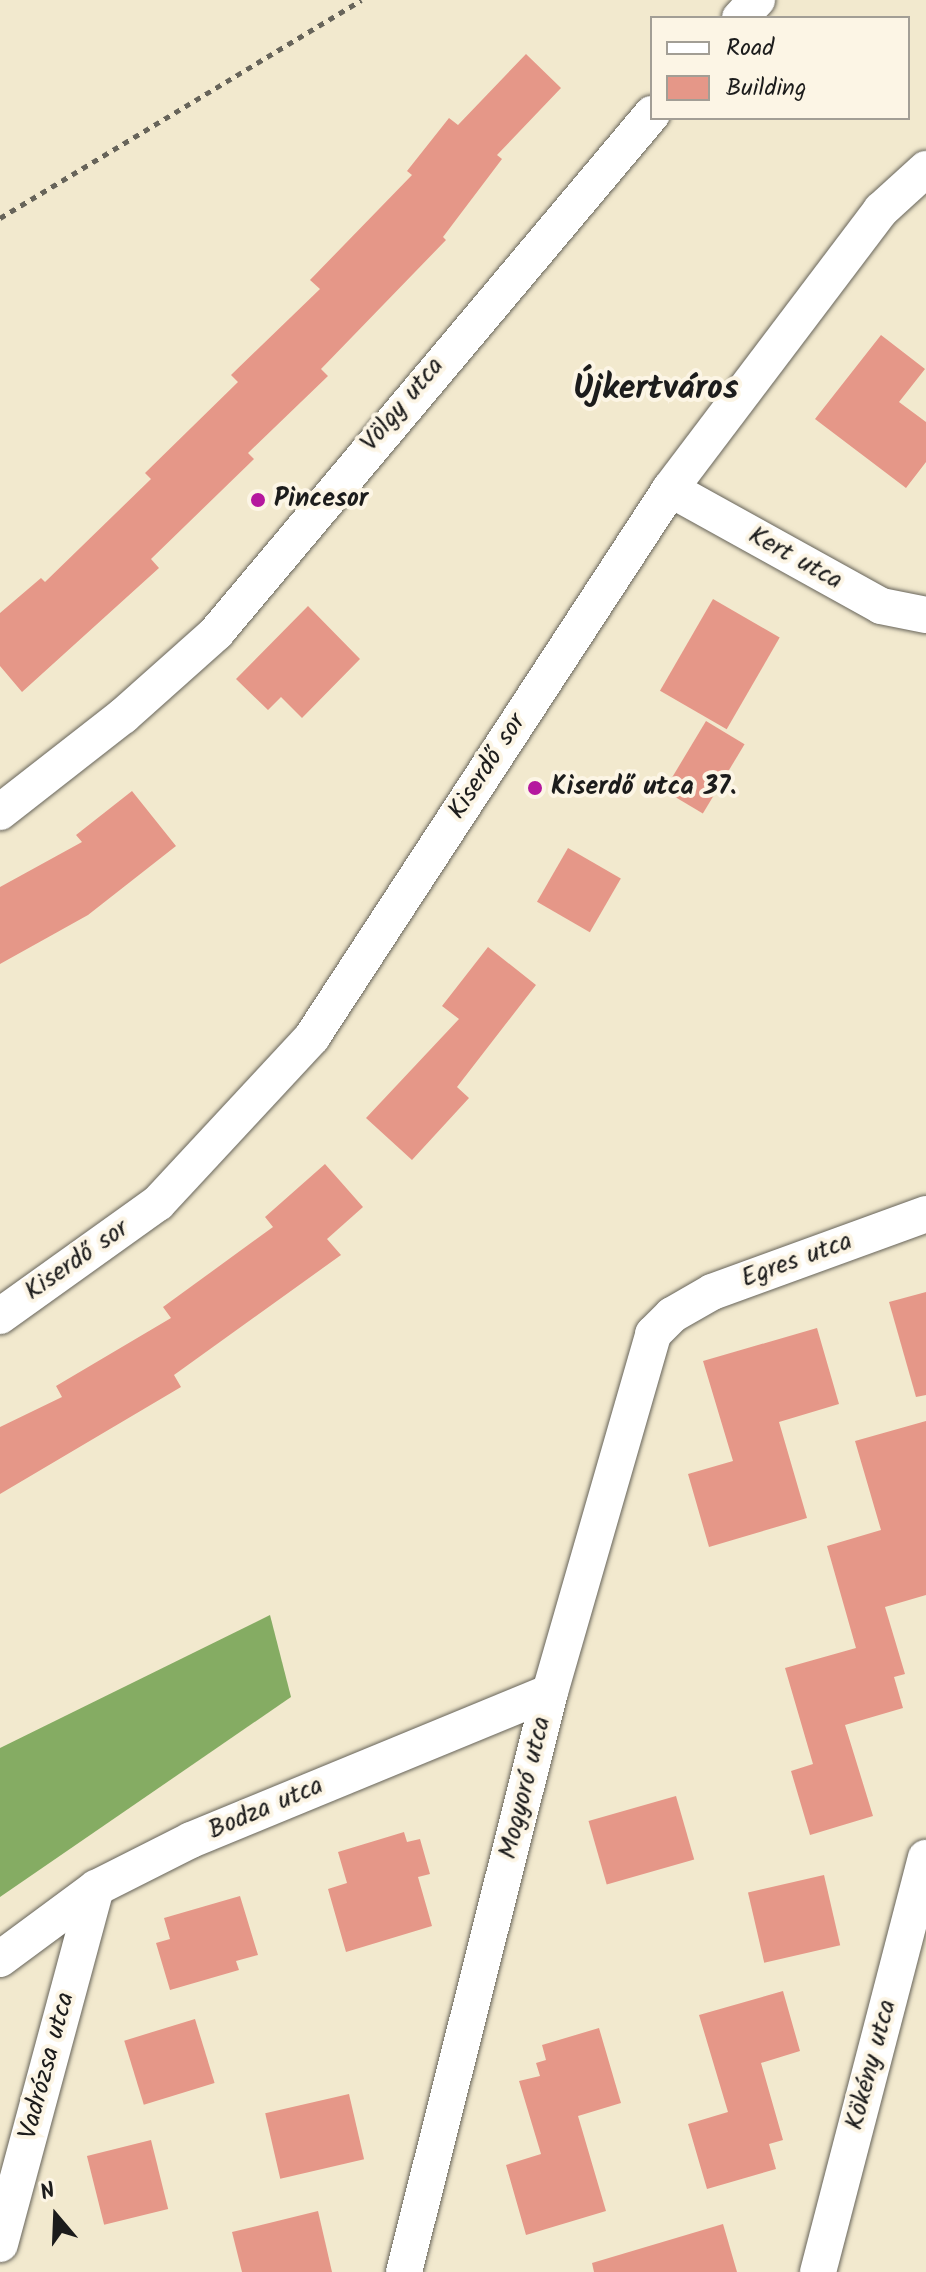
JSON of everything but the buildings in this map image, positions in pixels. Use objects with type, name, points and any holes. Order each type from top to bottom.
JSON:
[{"type":"street","points":[[742,16],[757,0]]},
{"type":"street","name":"Völgy utca","points":[[0,812],[123,716],[216,633],[650,116]]},
{"type":"street","name":"Kiserdő sor","points":[[0,1316],[158,1203],[312,1037],[670,489],[881,210],[926,169]]},
{"type":"street","name":"Kert utca","points":[[670,489],[881,606],[926,615]]},
{"type":"street","name":"Egres utca","points":[[672,1315],[712,1292],[926,1214]]},
{"type":"street","name":"Mogyoró utca","points":[[404,2272],[550,1692],[653,1334],[672,1315]]},
{"type":"street","name":"Bodza utca","points":[[0,1959],[96,1888],[205,1834],[550,1692]]},
{"type":"street","name":"Kökény utca","points":[[818,2272],[926,1858]]},
{"type":"street","name":"Vadrózsa utca","points":[[0,2244],[96,1888]]},
{"type":"path","points":[[0,218],[361,0]]},
{"type":"green space","points":[[270,1615],[291,1697],[0,1897],[0,1748]]},
{"type":"place","name":"Pincesor","points":[[258,500]]},
{"type":"place","name":"Kiserdő utca 37.","points":[[535,788]]},
{"type":"district","name":"Újkertváros","points":[[656,390]]}]
